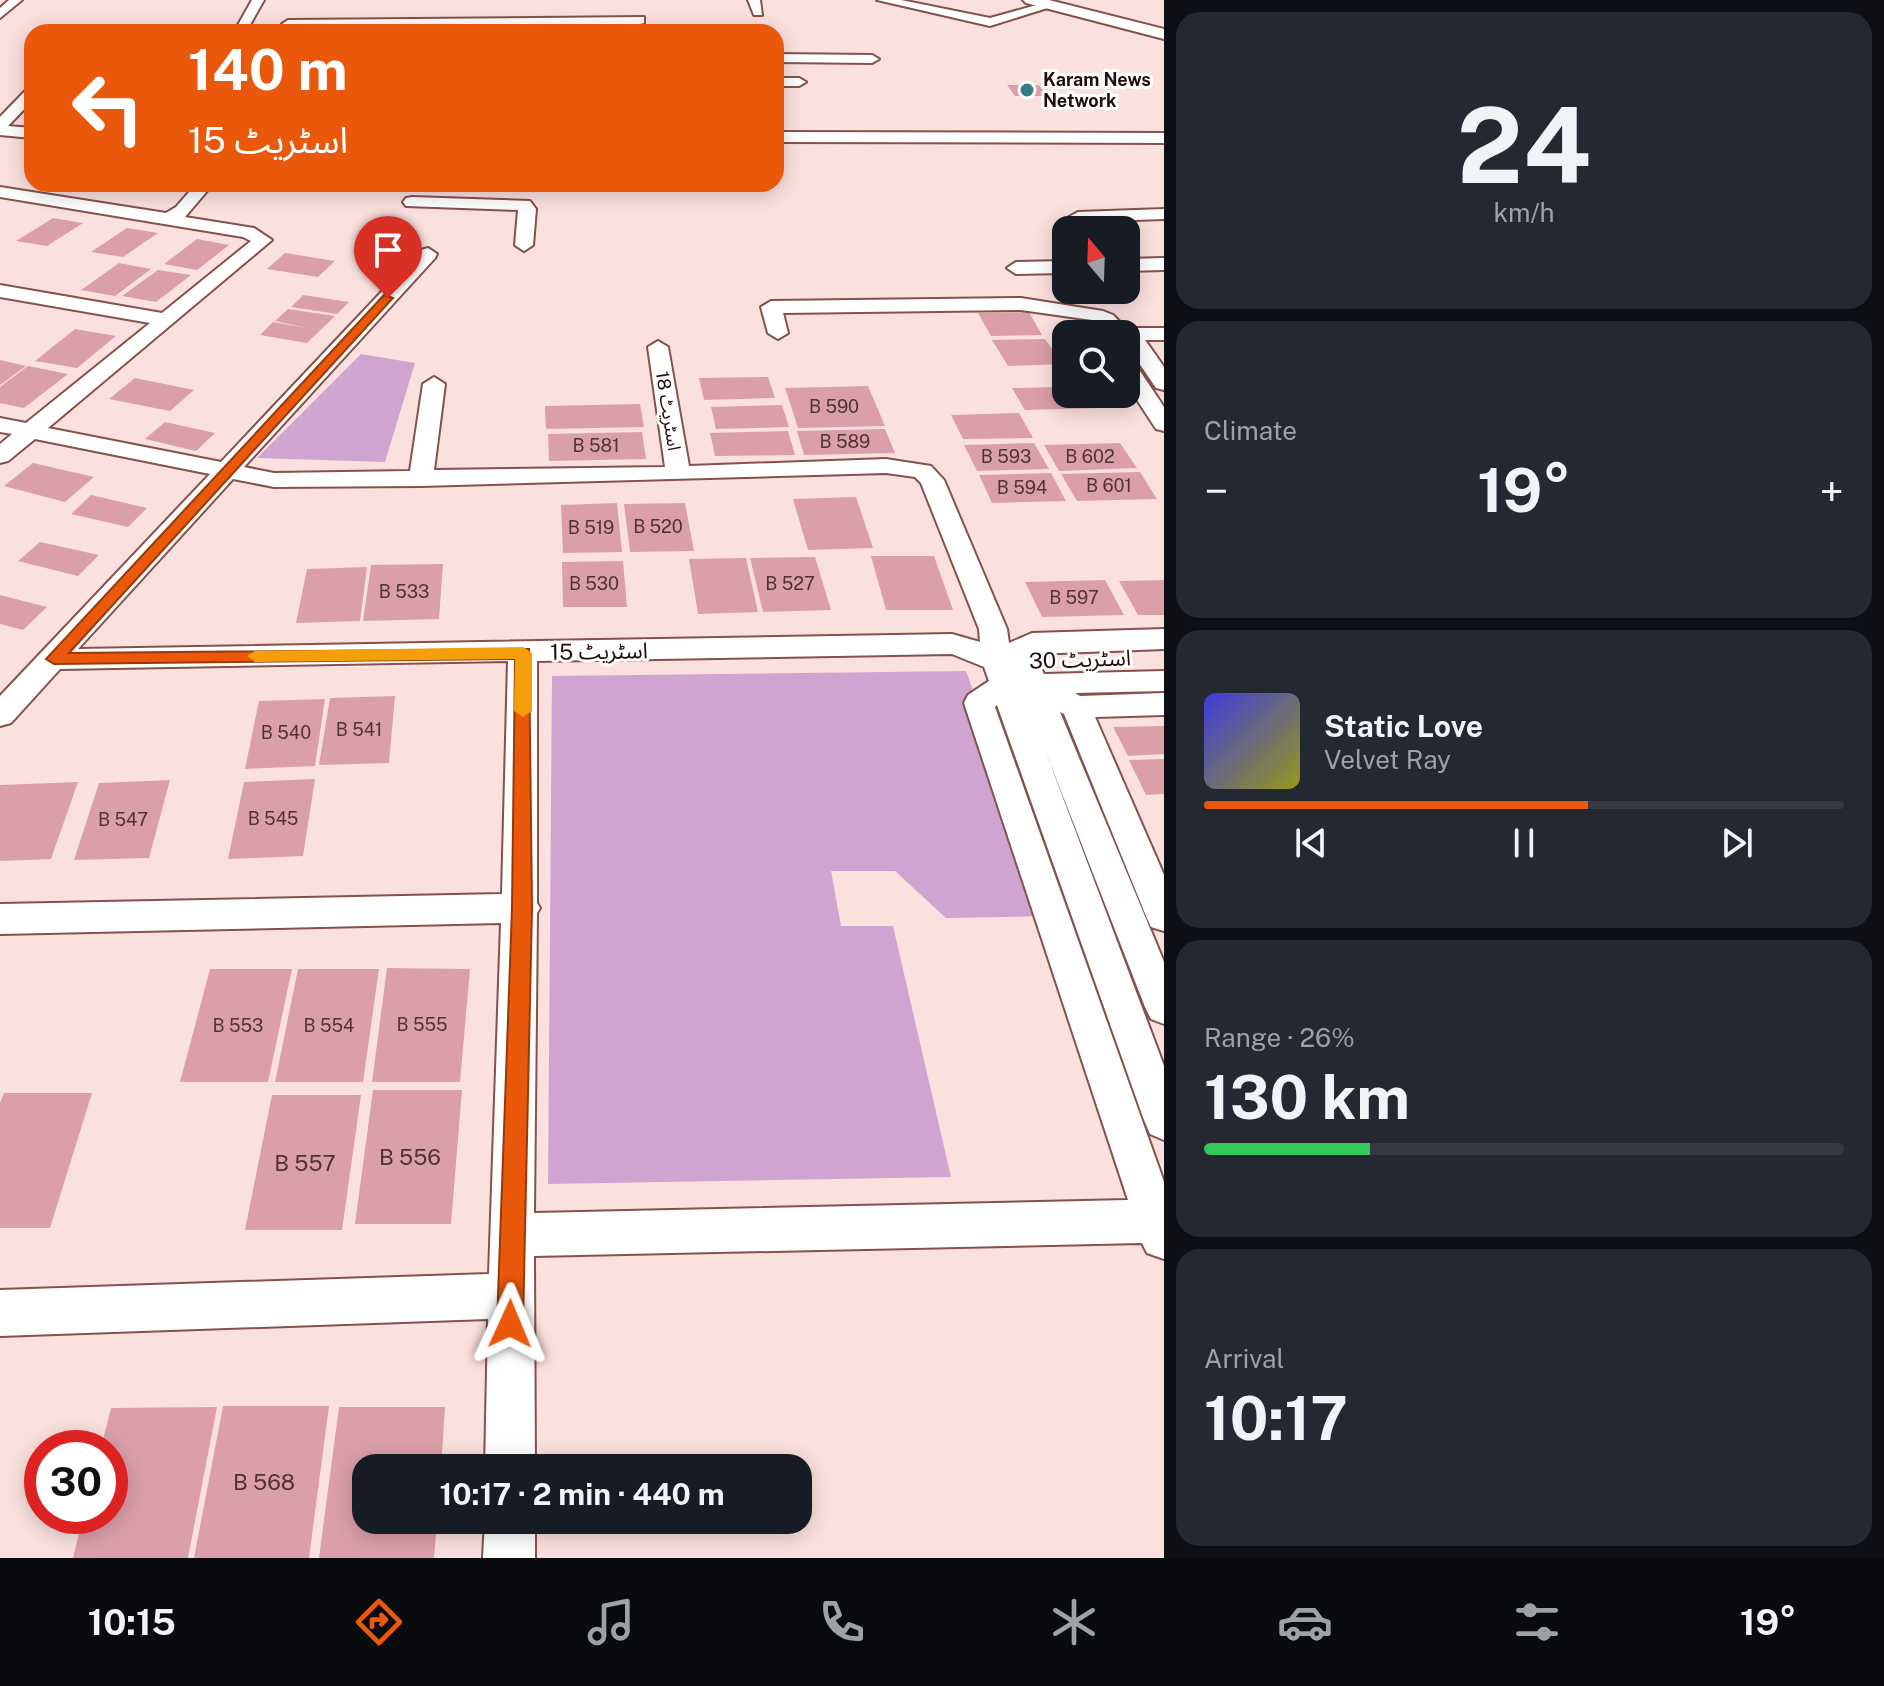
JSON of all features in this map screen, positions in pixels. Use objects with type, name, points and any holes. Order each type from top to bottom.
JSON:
[{"type":"main road","points":[[1031,0],[1164,34]]},
{"type":"street","points":[[0,14],[16,0]]},
{"type":"street","points":[[244,24],[258,0]]},
{"type":"street","points":[[883,0],[990,22],[1051,5]]},
{"type":"street","points":[[634,2],[641,24]]},
{"type":"street","points":[[784,58],[872,59]]},
{"type":"street","points":[[784,82],[799,82]]},
{"type":"street","points":[[0,128],[24,101]]},
{"type":"street","points":[[0,128],[24,132]]},
{"type":"street","points":[[784,137],[1164,138]]},
{"type":"street","points":[[0,192],[255,233],[263,240],[0,456]]},
{"type":"street","points":[[169,219],[182,211],[198,192]]},
{"type":"street","points":[[415,192],[410,209],[521,204],[527,209],[524,245]]},
{"type":"street","points":[[1107,216],[1164,214]]},
{"type":"street","points":[[0,715],[428,254]]},
{"type":"street","points":[[1140,265],[1164,264]]},
{"type":"street","points":[[1016,268],[1052,267]]},
{"type":"street","points":[[0,291],[168,320]]},
{"type":"street","points":[[778,333],[771,307],[1021,304],[1096,315],[1107,320]]},
{"type":"street","points":[[1140,335],[1164,334]]},
{"type":"street","name":"اسٹریٹ 18","points":[[658,347],[678,474]]},
{"type":"street","points":[[1140,348],[1164,383]]},
{"type":"street","points":[[421,479],[434,384]]},
{"type":"street","points":[[1140,388],[1164,424]]},
{"type":"street","points":[[0,425],[274,480],[678,474],[886,466],[922,471],[932,480],[993,629],[1164,1007]]},
{"type":"street","points":[[513,1235],[1161,1228],[979,703],[1014,673],[1032,643],[1164,639]]},
{"type":"street","name":"اسٹریٹ 15","points":[[54,659],[952,644],[979,651],[1076,707]]},
{"type":"street","points":[[510,1454],[510,1296],[522,908],[523,653]]},
{"type":"street","name":"اسٹریٹ 30","points":[[1014,673],[1164,657]]},
{"type":"street","points":[[1014,673],[1164,1120]]},
{"type":"street","name":"اسٹریٹ 30","points":[[1014,673],[1164,681]]},
{"type":"street","points":[[1164,704],[1076,707],[1164,916]]},
{"type":"street","points":[[0,919],[522,908]]},
{"type":"street","points":[[0,1313],[510,1296]]},
{"type":"street","points":[[509,1558],[510,1534]]},
{"type":"shaded area","points":[[361,354],[415,363],[385,462],[257,458]]},
{"type":"shaded area","points":[[966,671],[1053,916],[946,918],[895,871],[831,871],[841,926],[893,926],[951,1177],[548,1184],[552,676]]},
{"type":"building","name":"Karam News Network","points":[[1007,85],[1039,85],[1047,96],[1015,96]]},
{"type":"building","points":[[53,218],[83,223],[47,246],[16,241]]},
{"type":"building","points":[[127,228],[158,233],[123,257],[91,252]]},
{"type":"building","points":[[197,239],[229,245],[197,270],[164,264]]},
{"type":"building","points":[[285,253],[335,261],[318,277],[267,269]]},
{"type":"building","points":[[119,263],[151,269],[115,296],[81,290]]},
{"type":"building","points":[[158,270],[191,275],[156,302],[122,296]]},
{"type":"building","points":[[303,295],[349,302],[337,314],[291,307]]},
{"type":"building","points":[[288,309],[335,316],[307,343],[260,335],[273,322],[307,328],[275,321]]},
{"type":"building","points":[[1029,312],[1042,335],[991,336],[978,313]]},
{"type":"building","points":[[75,329],[116,336],[77,368],[35,361]]},
{"type":"building","points":[[1045,339],[1052,349],[1052,364],[1008,366],[992,340]]},
{"type":"building","points":[[0,360],[26,366],[0,385]]},
{"type":"building","points":[[28,366],[68,374],[24,408],[0,403],[0,387]]},
{"type":"building","points":[[768,377],[775,398],[704,400],[699,378]]},
{"type":"building","points":[[135,378],[194,390],[170,411],[109,399]]},
{"type":"building","points":[[868,386],[885,426],[798,428],[785,388]]},
{"type":"building","points":[[1052,387],[1052,408],[1099,408],[1025,410],[1012,388]]},
{"type":"building","points":[[640,404],[644,427],[546,429],[545,406]]},
{"type":"building","points":[[782,405],[789,427],[716,429],[711,407]]},
{"type":"building","points":[[1019,413],[1033,438],[963,439],[951,415]]},
{"type":"building","points":[[165,422],[215,433],[196,451],[145,439]]},
{"type":"building","points":[[885,429],[895,453],[804,455],[797,431]]},
{"type":"building","points":[[788,431],[795,455],[715,456],[710,433]]},
{"type":"building","points":[[642,432],[646,459],[549,461],[548,434]]},
{"type":"building","points":[[1034,443],[1049,469],[977,471],[964,445]]},
{"type":"building","points":[[1120,443],[1137,468],[1059,471],[1044,445]]},
{"type":"building","points":[[33,463],[94,477],[65,502],[4,486]]},
{"type":"building","points":[[1140,472],[1157,499],[1077,501],[1061,474]]},
{"type":"building","points":[[1051,473],[1066,501],[992,503],[979,475]]},
{"type":"building","points":[[91,495],[147,508],[128,527],[71,514]]},
{"type":"building","points":[[856,497],[873,548],[808,550],[793,499]]},
{"type":"building","points":[[617,503],[622,552],[563,553],[561,505]]},
{"type":"building","points":[[685,503],[694,551],[630,552],[624,504]]},
{"type":"building","points":[[40,542],[99,555],[78,576],[18,561]]},
{"type":"building","points":[[871,556],[934,556],[953,610],[886,610]]},
{"type":"building","points":[[815,557],[831,610],[763,612],[750,558]]},
{"type":"building","points":[[746,558],[758,612],[698,614],[689,559]]},
{"type":"building","points":[[623,561],[627,607],[563,607],[562,562]]},
{"type":"building","points":[[443,564],[439,619],[363,621],[371,565]]},
{"type":"building","points":[[367,567],[360,621],[296,623],[307,569]]},
{"type":"building","points":[[1105,580],[1124,615],[1042,617],[1025,582]]},
{"type":"building","points":[[1164,580],[1164,615],[1138,615],[1119,581]]},
{"type":"building","points":[[0,595],[47,607],[23,630],[0,624]]},
{"type":"building","points":[[395,696],[389,763],[319,765],[330,698]]},
{"type":"building","points":[[325,699],[315,766],[245,769],[259,701]]},
{"type":"building","points":[[1164,726],[1164,754],[1128,756],[1113,727]]},
{"type":"building","points":[[1164,759],[1164,794],[1146,795],[1129,760]]},
{"type":"building","points":[[315,779],[303,856],[228,859],[244,782]]},
{"type":"building","points":[[170,780],[149,858],[74,860],[99,783]]},
{"type":"building","points":[[78,782],[51,859],[0,861],[0,785]]},
{"type":"building","points":[[387,968],[470,969],[460,1082],[372,1082]]},
{"type":"building","points":[[210,969],[292,969],[268,1082],[180,1082]]},
{"type":"building","points":[[298,969],[379,969],[363,1082],[275,1082]]},
{"type":"building","points":[[373,1090],[462,1090],[451,1224],[355,1224]]},
{"type":"building","points":[[4,1093],[92,1093],[50,1228],[0,1228],[0,1103]]},
{"type":"building","points":[[272,1095],[361,1095],[342,1230],[245,1230]]},
{"type":"building","points":[[223,1406],[329,1406],[309,1558],[194,1558]]},
{"type":"building","points":[[217,1407],[188,1558],[73,1558],[79,1534],[128,1534],[128,1430],[106,1430],[111,1408]]},
{"type":"building","points":[[339,1407],[445,1407],[442,1454],[352,1454],[352,1534],[436,1534],[434,1558],[319,1558]]},
{"type":"slow traffic","points":[[255,656],[523,653],[523,711]]},
{"type":"place","name":"Karam News Network","points":[[1027,90]]},
{"type":"route","points":[[388,298],[54,659],[523,653],[522,908],[510,1324]]}]
